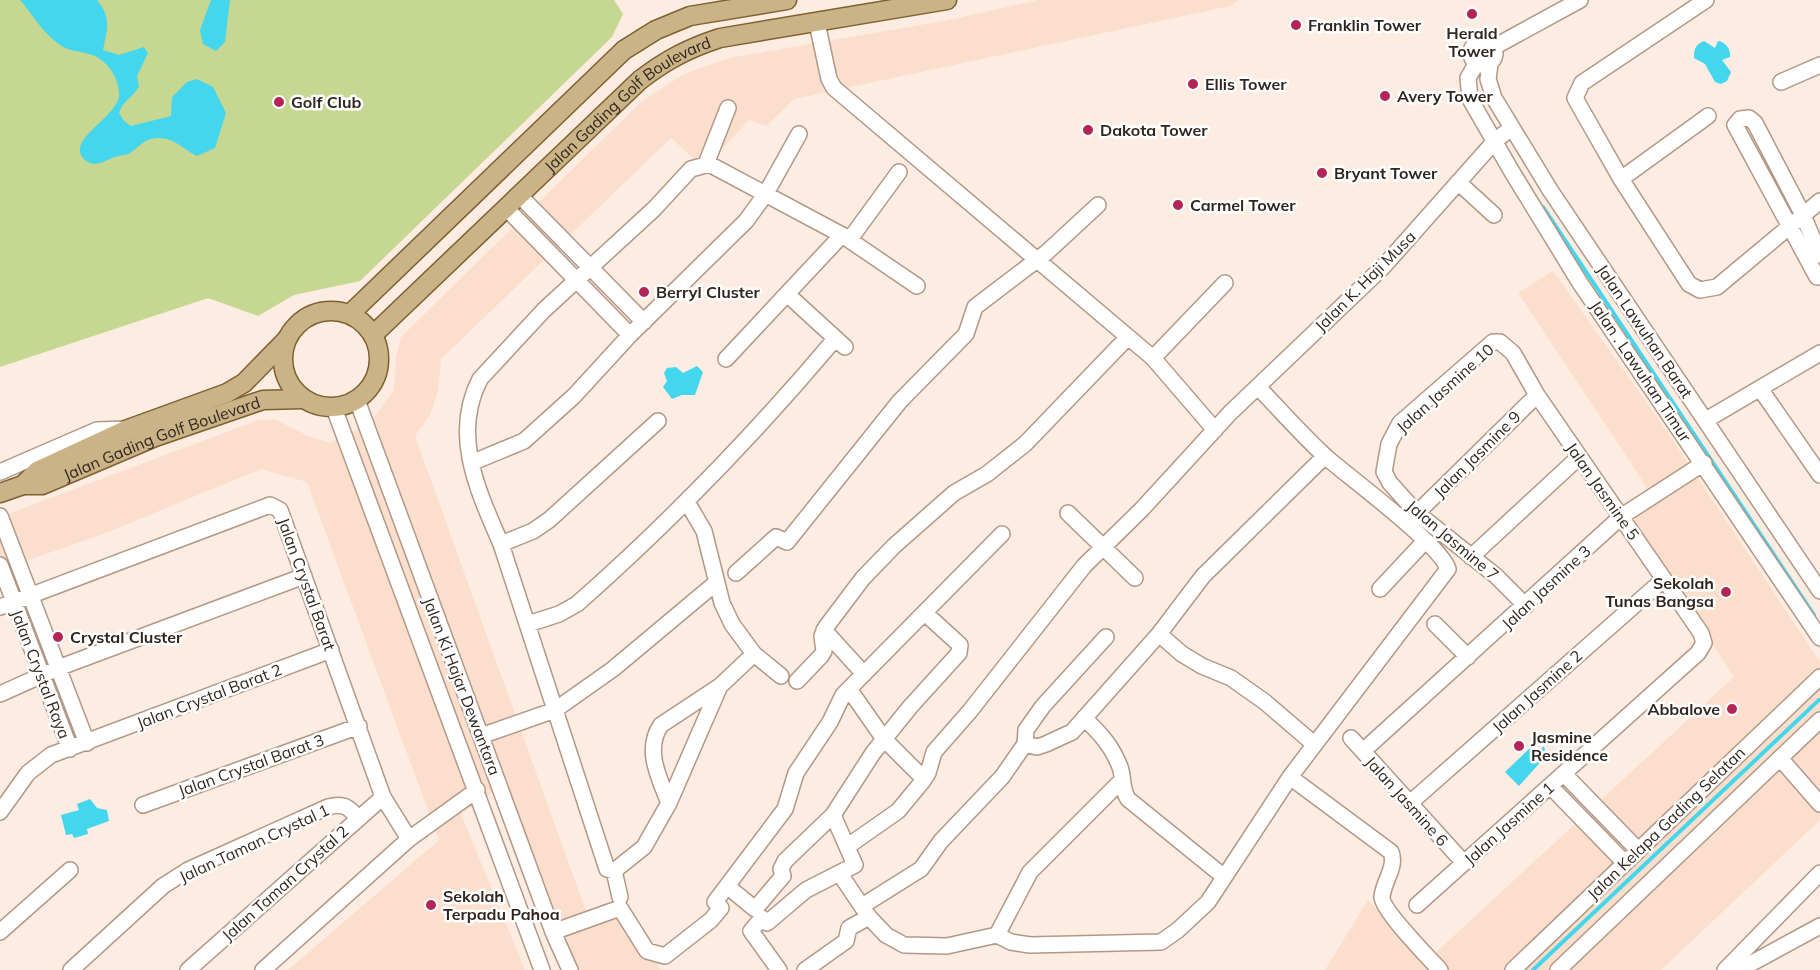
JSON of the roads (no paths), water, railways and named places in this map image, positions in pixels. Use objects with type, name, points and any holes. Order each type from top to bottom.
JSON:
[{"type":"main road","name":"Jalan Gading Golf Boulevard","points":[[350,314],[624,50],[656,30],[690,16],[787,0]]},
{"type":"main road","name":"Jalan Gading Golf Boulevard","points":[[373,335],[640,80],[666,60],[690,47],[720,38],[947,0]]},
{"type":"main road","points":[[335,311],[350,314],[367,326],[373,335],[379,348],[378,370],[369,390],[357,400],[334,408],[318,406],[303,399],[291,388],[284,373],[283,357],[286,340],[294,328],[306,318],[320,312],[335,311]]},
{"type":"main road","name":"Jalan Gading Golf Boulevard","points":[[23,485],[37,471],[128,429],[227,393],[244,383],[286,340]]},
{"type":"main road","name":"Jalan Gading Golf Boulevard","points":[[0,493],[23,485],[42,484],[155,437],[257,402],[303,399]]},
{"type":"street","points":[[1494,47],[1580,0]]},
{"type":"street","points":[[1706,0],[1578,87],[1575,98],[1621,179],[1689,284],[1695,289],[1717,287],[1802,213],[1820,201]]},
{"type":"street","points":[[817,23],[829,79],[834,88],[1153,358],[1215,430]]},
{"type":"street","points":[[1486,41],[1494,47],[1496,56],[1483,64],[1471,56],[1473,46],[1486,41]]},
{"type":"street","name":"Jalan . Lawuhan Timur","points":[[1483,64],[1468,78],[1470,99],[1494,142],[1580,283],[1704,463],[1820,638]]},
{"type":"street","name":"Jalan Lawuhan Barat","points":[[1483,64],[1490,89],[1511,128],[1550,190],[1820,591]]},
{"type":"street","points":[[1781,82],[1820,66]]},
{"type":"street","points":[[706,164],[728,108]]},
{"type":"street","points":[[1621,179],[1708,116]]},
{"type":"street","points":[[1819,275],[1789,225],[1751,150],[1736,131],[1735,125],[1740,119],[1749,118],[1755,123],[1802,213],[1820,255]]},
{"type":"street","name":"Jalan K. Haji Musa","points":[[848,846],[898,811],[924,779],[934,752],[970,711],[1012,655],[1102,547],[1142,509],[1258,387],[1383,267],[1494,142],[1511,128]]},
{"type":"street","points":[[471,463],[515,447],[532,435],[574,396],[630,335],[746,221],[765,195],[799,134]]},
{"type":"street","points":[[614,871],[606,867],[528,624],[501,544],[482,500],[471,463],[466,413],[480,379],[544,309],[654,209],[691,169],[706,164],[846,237],[917,286]]},
{"type":"street","points":[[726,359],[846,237],[899,172]]},
{"type":"street","points":[[1458,182],[1494,214]]},
{"type":"street","points":[[1530,201],[1550,190]]},
{"type":"street","points":[[513,203],[590,268],[644,322]]},
{"type":"street","points":[[513,203],[576,280],[630,335]]},
{"type":"street","points":[[736,573],[776,537],[787,542],[900,400],[966,334],[975,307],[1038,260],[1098,205]]},
{"type":"street","points":[[1153,358],[1225,283]]},
{"type":"street","points":[[528,624],[559,614],[577,604],[687,502],[840,343],[788,295]]},
{"type":"street","points":[[797,681],[821,656],[824,630],[863,578],[894,546],[954,493],[987,474],[1025,444],[1128,337]]},
{"type":"street","name":"Jalan Jasmine 10","points":[[1384,472],[1389,444],[1400,423],[1493,342],[1500,342]]},
{"type":"street","name":"Jalan Jasmine 5","points":[[1500,342],[1513,353],[1537,395],[1701,633],[1704,643]]},
{"type":"street","points":[[1706,420],[1761,390],[1820,353]]},
{"type":"street","points":[[840,874],[886,935],[904,945],[947,946],[997,935],[1011,942],[1030,945],[1161,942],[1208,902],[1223,876],[1314,744],[1448,572],[1444,560],[1425,541],[1325,456],[1258,387]]},
{"type":"street","points":[[1761,390],[1820,475]]},
{"type":"street","name":"Jalan Jasmine 9","points":[[1417,513],[1537,395]]},
{"type":"street","name":"Jalan Ki Hajar Dewantara","points":[[357,400],[553,932],[570,970]]},
{"type":"street","name":"Jalan Ki Hajar Dewantara","points":[[334,408],[542,970]]},
{"type":"street","points":[[501,544],[533,531],[549,520],[658,421]]},
{"type":"street","points":[[128,429],[155,437]]},
{"type":"street","name":"Jalan Gading Golf Boulevard","points":[[0,472],[97,430],[128,429]]},
{"type":"street","points":[[1025,744],[1037,747],[1055,742],[1072,732],[1159,634],[1203,576],[1325,456]]},
{"type":"street","points":[[1471,557],[1578,457]]},
{"type":"street","name":"Jalan Jasmine 3","points":[[1363,751],[1526,606],[1622,516],[1704,463]]},
{"type":"street","name":"Jalan Jasmine 7","points":[[1384,472],[1390,483],[1417,513],[1526,606]]},
{"type":"street","points":[[687,502],[704,531],[722,603],[732,624],[754,654],[781,676]]},
{"type":"street","name":"Jalan Crystal Barat","points":[[7,604],[270,506],[280,510],[383,797],[409,838]]},
{"type":"street","points":[[1068,513],[1135,578]]},
{"type":"street","name":"Jalan Crystal Raya","points":[[0,516],[87,743]]},
{"type":"street","points":[[553,932],[620,908],[647,951],[653,955],[665,956],[711,920],[721,908],[715,902],[785,809],[796,773],[849,689],[926,614],[1002,534]]},
{"type":"street","points":[[1380,589],[1425,541]]},
{"type":"street","name":"Jalan Crystal Raya","points":[[0,565],[7,604],[42,675],[70,749]]},
{"type":"street","points":[[0,694],[58,668],[304,576]]},
{"type":"street","name":"Jalan Jasmine 2","points":[[1410,803],[1663,580]]},
{"type":"street","points":[[481,736],[555,710],[613,669],[717,582]]},
{"type":"street","points":[[779,970],[751,931],[759,913],[783,876],[780,869],[785,861],[833,815],[884,739],[959,653],[960,645],[926,614]]},
{"type":"street","points":[[1435,624],[1468,657]]},
{"type":"street","points":[[824,630],[864,674]]},
{"type":"street","points":[[1159,634],[1192,660],[1231,678],[1266,702],[1314,744]]},
{"type":"street","points":[[805,970],[846,941],[849,928],[866,911],[921,869],[941,841],[1002,777],[1025,744],[1026,730],[1043,706],[1106,637]]},
{"type":"street","name":"Jalan Jasmine 1","points":[[1417,905],[1698,653],[1704,643]]},
{"type":"street","name":"Jalan Crystal Barat 2","points":[[0,812],[39,763],[51,755],[331,650]]},
{"type":"street","points":[[669,803],[653,755],[652,743],[655,733],[661,725],[720,686],[754,654]]},
{"type":"street","name":"Jalan Kelapa Gading Selatan","points":[[1513,970],[1820,677]]},
{"type":"street","points":[[614,871],[644,847],[669,803],[720,686]]},
{"type":"street","points":[[849,689],[884,739],[924,779]]},
{"type":"street","points":[[1084,718],[1105,737],[1121,770],[1121,781],[1128,799],[1223,876]]},
{"type":"street","name":"Jalan Kelapa Gading Selatan","points":[[1558,970],[1820,720]]},
{"type":"street","name":"Jalan Crystal Barat 3","points":[[143,805],[359,726]]},
{"type":"street","name":"Jalan Jasmine 6","points":[[1351,738],[1464,863]]},
{"type":"street","points":[[1780,758],[1820,804]]},
{"type":"street","points":[[1564,774],[1638,850]]},
{"type":"street","points":[[1290,777],[1391,852],[1393,858],[1382,899],[1384,905],[1440,970]]},
{"type":"street","points":[[997,935],[1030,872],[1121,781]]},
{"type":"street","points":[[1550,786],[1625,863]]},
{"type":"street","points":[[263,970],[409,838],[477,790]]},
{"type":"street","name":"Jalan Taman Crystal 2","points":[[188,970],[383,797]]},
{"type":"street","name":"Jalan Taman Crystal 1","points":[[71,970],[163,886],[188,870],[328,807],[340,804],[349,807],[358,818]]},
{"type":"street","points":[[728,886],[767,923],[806,890],[855,865],[833,815]]},
{"type":"street","points":[[0,932],[70,870]]},
{"type":"street","points":[[614,871],[620,897]]},
{"type":"street","points":[[1725,970],[1820,873]]},
{"type":"street","points":[[1739,970],[1820,926]]},
{"type":"water","points":[[20,0],[97,0],[107,18],[103,50],[119,55],[144,47],[148,53],[137,76],[139,86],[119,113],[131,126],[171,116],[172,97],[187,82],[197,79],[213,87],[226,113],[215,148],[197,156],[168,139],[153,138],[128,154],[98,164],[90,163],[83,158],[80,151],[82,143],[116,104],[119,96],[117,82],[106,64],[95,56],[68,49],[56,42]]},
{"type":"water","points":[[211,0],[230,0],[225,42],[216,51],[203,44],[200,30]]},
{"type":"water","points":[[1704,41],[1715,48],[1718,41],[1729,49],[1730,57],[1722,60],[1731,72],[1727,81],[1721,84],[1715,82],[1705,64],[1694,58],[1696,48]]},
{"type":"water","points":[[697,366],[703,372],[695,395],[682,395],[672,399],[663,387],[667,381],[664,373],[667,368],[676,367],[683,373]]},
{"type":"water","points":[[1544,746],[1546,756],[1519,786],[1505,772],[1531,747],[1537,753]]},
{"type":"water","points":[[90,799],[97,808],[107,810],[109,821],[87,829],[88,834],[74,838],[72,834],[66,835],[61,815],[79,810],[77,804]]},
{"type":"waterway","points":[[1543,207],[1814,615]]},
{"type":"waterway","points":[[1533,970],[1819,700]]},
{"type":"place","name":"Herald Tower","points":[[1472,14]]},
{"type":"place","name":"Franklin Tower","points":[[1296,25]]},
{"type":"place","name":"Ellis Tower","points":[[1193,84]]},
{"type":"place","name":"Avery Tower","points":[[1385,96]]},
{"type":"place","name":"Golf Club","points":[[279,102]]},
{"type":"place","name":"Dakota Tower","points":[[1088,130]]},
{"type":"place","name":"Bryant Tower","points":[[1322,173]]},
{"type":"place","name":"Carmel Tower","points":[[1178,205]]},
{"type":"place","name":"Berryl Cluster","points":[[644,292]]},
{"type":"place","name":"Sekolah Tunas Bangsa","points":[[1726,592]]},
{"type":"place","name":"Crystal Cluster","points":[[58,637]]},
{"type":"place","name":"Abbalove","points":[[1732,709]]},
{"type":"place","name":"Jasmine Residence","points":[[1519,746]]},
{"type":"place","name":"Sekolah Terpadu Pahoa","points":[[431,905]]}]
